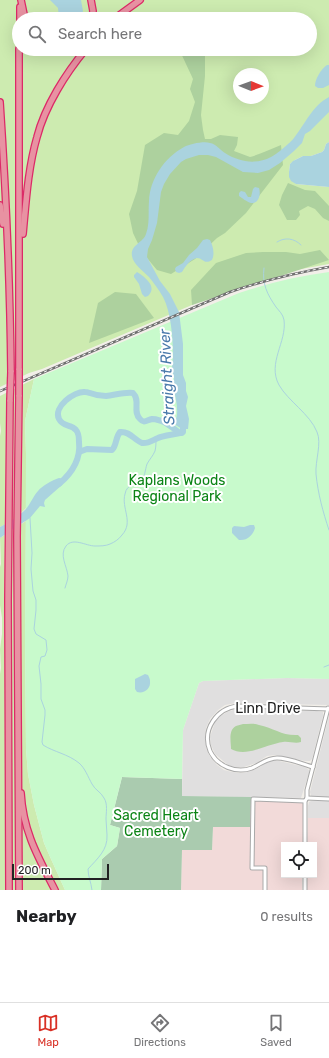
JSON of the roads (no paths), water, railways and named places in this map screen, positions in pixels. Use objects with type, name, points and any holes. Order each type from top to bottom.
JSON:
[{"type":"highway","points":[[20,0],[20,12]]},
{"type":"highway","points":[[20,0],[23,12]]},
{"type":"highway","points":[[91,0],[93,12]]},
{"type":"highway","points":[[124,12],[140,0]]},
{"type":"highway","points":[[19,890],[17,506],[20,270],[20,56]]},
{"type":"highway","points":[[20,270],[25,206],[37,136],[47,111],[61,84],[80,56]]},
{"type":"highway","points":[[0,102],[10,306],[11,372],[8,510],[9,890]]},
{"type":"highway","points":[[0,205],[8,272]]},
{"type":"highway","points":[[17,720],[22,799],[25,820],[35,851],[55,890]]},
{"type":"street","name":"Linn Drive","points":[[313,767],[276,758],[267,760],[248,769],[239,770],[229,768],[216,760],[211,753],[208,740],[209,729],[213,720],[220,713],[233,707],[328,708]]},
{"type":"street","points":[[305,842],[307,790],[328,708]]},
{"type":"street","points":[[265,890],[266,868],[252,868],[253,800],[329,798]]},
{"type":"street","points":[[305,878],[305,890]]},
{"type":"water","points":[[50,0],[81,0],[83,11],[58,12],[58,8]]},
{"type":"water","points":[[327,65],[329,65],[329,85],[323,88],[318,88],[315,86],[317,77]]},
{"type":"water","points":[[329,97],[329,112],[305,134],[302,143],[294,151],[269,170],[258,173],[243,172],[216,157],[199,155],[181,162],[170,174],[164,184],[161,192],[157,223],[148,249],[147,257],[160,281],[170,294],[179,312],[183,344],[183,375],[188,397],[186,406],[189,419],[188,429],[182,429],[174,424],[177,416],[177,407],[172,369],[172,333],[166,303],[149,277],[136,265],[132,256],[133,249],[146,234],[150,193],[155,177],[170,157],[184,147],[197,143],[207,142],[212,144],[236,159],[254,162],[271,157],[292,140],[318,105]]},
{"type":"water","points":[[329,142],[329,187],[296,184],[291,181],[289,177],[290,164],[303,156],[311,156],[322,152],[326,144]]},
{"type":"water","points":[[255,187],[259,188],[260,193],[256,202],[251,203],[239,196],[241,191],[245,192],[248,197],[251,197]]},
{"type":"water","points":[[203,240],[210,240],[213,247],[212,260],[205,262],[199,258],[194,259],[182,272],[176,272],[176,267],[183,263]]},
{"type":"water","points":[[137,272],[147,279],[151,286],[151,293],[148,296],[145,297],[142,294],[139,284],[134,277]]},
{"type":"water","points":[[59,478],[65,479],[62,485],[45,500],[45,507],[40,506],[30,518],[0,538],[0,527],[23,512],[42,487]]},
{"type":"water","points":[[254,525],[255,528],[253,533],[247,538],[239,540],[232,533],[232,528],[234,526],[244,527]]},
{"type":"water","points":[[145,674],[148,675],[150,680],[148,689],[144,692],[137,692],[135,689],[135,679]]},
{"type":"waterway","points":[[277,242],[283,239],[289,239],[301,245]]},
{"type":"waterway","points":[[264,268],[266,289],[282,314],[284,320],[283,336],[276,361],[276,377],[283,391],[314,425],[317,432],[319,447],[316,474],[321,503],[329,530]]},
{"type":"waterway","name":"Straight River","points":[[59,484],[72,471],[79,455],[78,433],[74,428],[61,422],[58,414],[62,405],[75,394],[86,392],[106,396],[133,393],[136,399],[137,413],[141,420],[156,419],[167,423],[180,433],[183,432],[183,422]]},
{"type":"waterway","points":[[79,452],[87,449],[112,450],[120,432],[127,433],[142,443],[163,436],[180,433]]},
{"type":"waterway","points":[[65,588],[68,576],[63,557],[64,549],[69,543],[72,542],[91,546],[107,545],[117,540],[121,536],[127,525],[124,499],[126,491],[129,487],[139,483],[142,479],[147,464],[155,451],[156,439]]},
{"type":"waterway","points":[[30,518],[32,553],[31,569],[33,591],[36,600],[34,629],[36,634],[46,640],[47,650],[45,656],[41,657],[39,666],[41,699],[45,710],[42,742],[43,745],[70,757],[79,763],[85,770],[93,786],[103,796],[106,803],[106,845],[104,850],[88,869],[92,890]]},
{"type":"waterway","points":[[324,667],[329,665]]},
{"type":"railway","points":[[0,391],[230,292],[254,284],[329,267]]},
{"type":"park label","name":"Kaplans Woods Regional Park","points":[[177,488]]},
{"type":"park label","name":"Sacred Heart Cemetery","points":[[156,824]]}]
